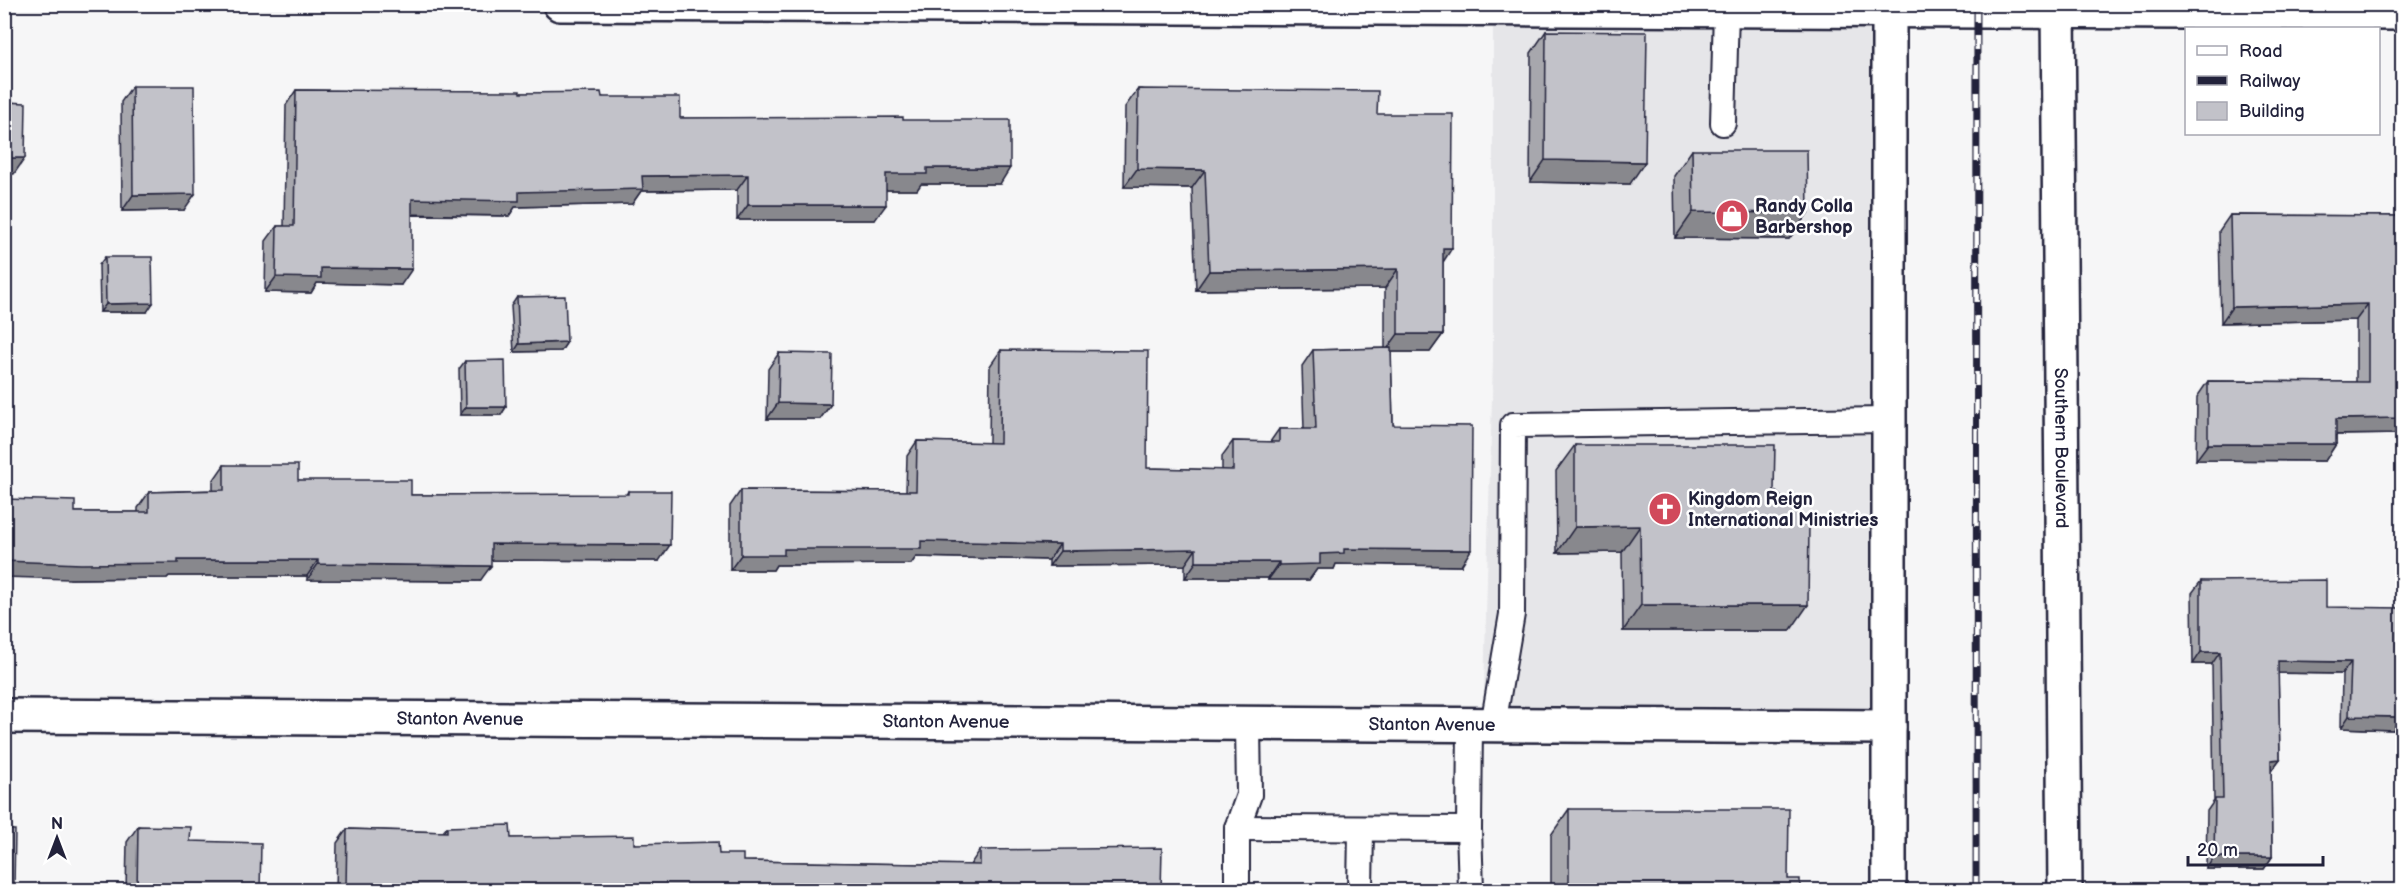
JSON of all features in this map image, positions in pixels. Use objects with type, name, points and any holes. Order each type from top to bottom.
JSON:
[{"type":"street","points":[[560,4],[1726,9],[1888,7],[2403,13]]},
{"type":"street","points":[[1888,7],[1889,891]]},
{"type":"street","name":"Southern Boulevard","points":[[2058,8],[2065,891]]},
{"type":"street","name":"Stanton Avenue","points":[[4,716],[1888,727]]},
{"type":"lane","points":[[1723,123],[1726,9]]},
{"type":"lane","points":[[1471,891],[1469,829],[1481,725],[1512,614],[1513,425],[1888,420]]},
{"type":"lane","points":[[1237,891],[1237,828],[1249,795],[1248,724]]},
{"type":"lane","points":[[1237,828],[1469,829]]},
{"type":"lane","points":[[1360,891],[1361,830]]},
{"type":"shaded area","points":[[1889,5],[1889,727],[1483,725],[1493,360],[1493,8]]},
{"type":"building","points":[[1546,31],[1647,32],[1645,162],[1545,160]]},
{"type":"building","points":[[132,86],[194,86],[195,194],[133,195]]},
{"type":"building","points":[[1138,89],[1378,91],[1377,114],[1453,114],[1452,248],[1443,248],[1443,334],[1398,334],[1398,269],[1209,271],[1205,170],[1137,169]]},
{"type":"building","points":[[4,90],[6,90],[6,102],[26,103],[25,158],[4,158]]},
{"type":"building","points":[[296,90],[601,92],[602,97],[680,97],[680,118],[903,117],[903,120],[1010,120],[1010,168],[927,168],[927,174],[886,174],[886,205],[748,205],[748,175],[642,176],[643,189],[519,192],[519,201],[412,199],[412,269],[321,268],[321,278],[276,277],[277,226],[294,226]]},
{"type":"building","points":[[1692,150],[1807,150],[1808,213],[1693,212]]},
{"type":"building","points":[[2230,215],[2403,216],[2403,418],[2336,419],[2336,444],[2208,444],[2208,381],[2368,382],[2368,304],[2232,307]]},
{"type":"building","points":[[105,257],[152,257],[153,303],[106,304]]},
{"type":"building","points":[[565,296],[567,342],[519,344],[517,297]]},
{"type":"building","points":[[1391,348],[1393,425],[1472,426],[1471,550],[1344,549],[1344,553],[1320,554],[1320,564],[1279,565],[1279,562],[1196,562],[1196,549],[1060,551],[1060,544],[921,541],[921,549],[784,549],[784,555],[741,555],[741,490],[916,491],[917,441],[1000,443],[1001,350],[1148,351],[1147,468],[1233,470],[1233,441],[1279,442],[1279,429],[1316,429],[1313,350]]},
{"type":"building","points":[[779,353],[832,354],[831,404],[778,403]]},
{"type":"building","points":[[505,360],[506,407],[466,407],[465,361]]},
{"type":"building","points":[[1575,445],[1775,445],[1774,490],[1809,524],[1808,605],[1641,605],[1640,526],[1575,527]]},
{"type":"building","points":[[224,465],[298,465],[298,480],[411,480],[411,495],[628,494],[628,491],[671,491],[670,545],[491,544],[491,566],[318,564],[318,560],[178,560],[178,563],[81,564],[4,561],[4,499],[75,501],[75,512],[149,512],[149,492],[224,490]]},
{"type":"building","points":[[2326,580],[2326,607],[2403,608],[2401,717],[2349,716],[2351,662],[2278,661],[2280,759],[2271,760],[2272,857],[2214,857],[2215,799],[2223,799],[2220,652],[2201,652],[2201,581]]},
{"type":"building","points":[[1569,809],[1789,809],[1788,879],[1800,879],[1800,891],[1569,891]]},
{"type":"building","points":[[510,825],[511,838],[634,836],[634,844],[718,842],[719,854],[743,854],[743,861],[980,865],[980,850],[1162,848],[1161,891],[410,891],[410,889],[346,887],[347,829],[447,832],[447,827]]},
{"type":"building","points":[[138,826],[191,827],[190,841],[261,843],[260,891],[137,891]]},
{"type":"building","points":[[4,830],[15,830],[14,886],[4,886]]},
{"type":"railway","points":[[1976,890],[1977,4]]},
{"type":"place","name":"Randy Colla Barbershop","points":[[1732,216]]},
{"type":"place","name":"Kingdom Reign International Ministries","points":[[1665,509]]}]
